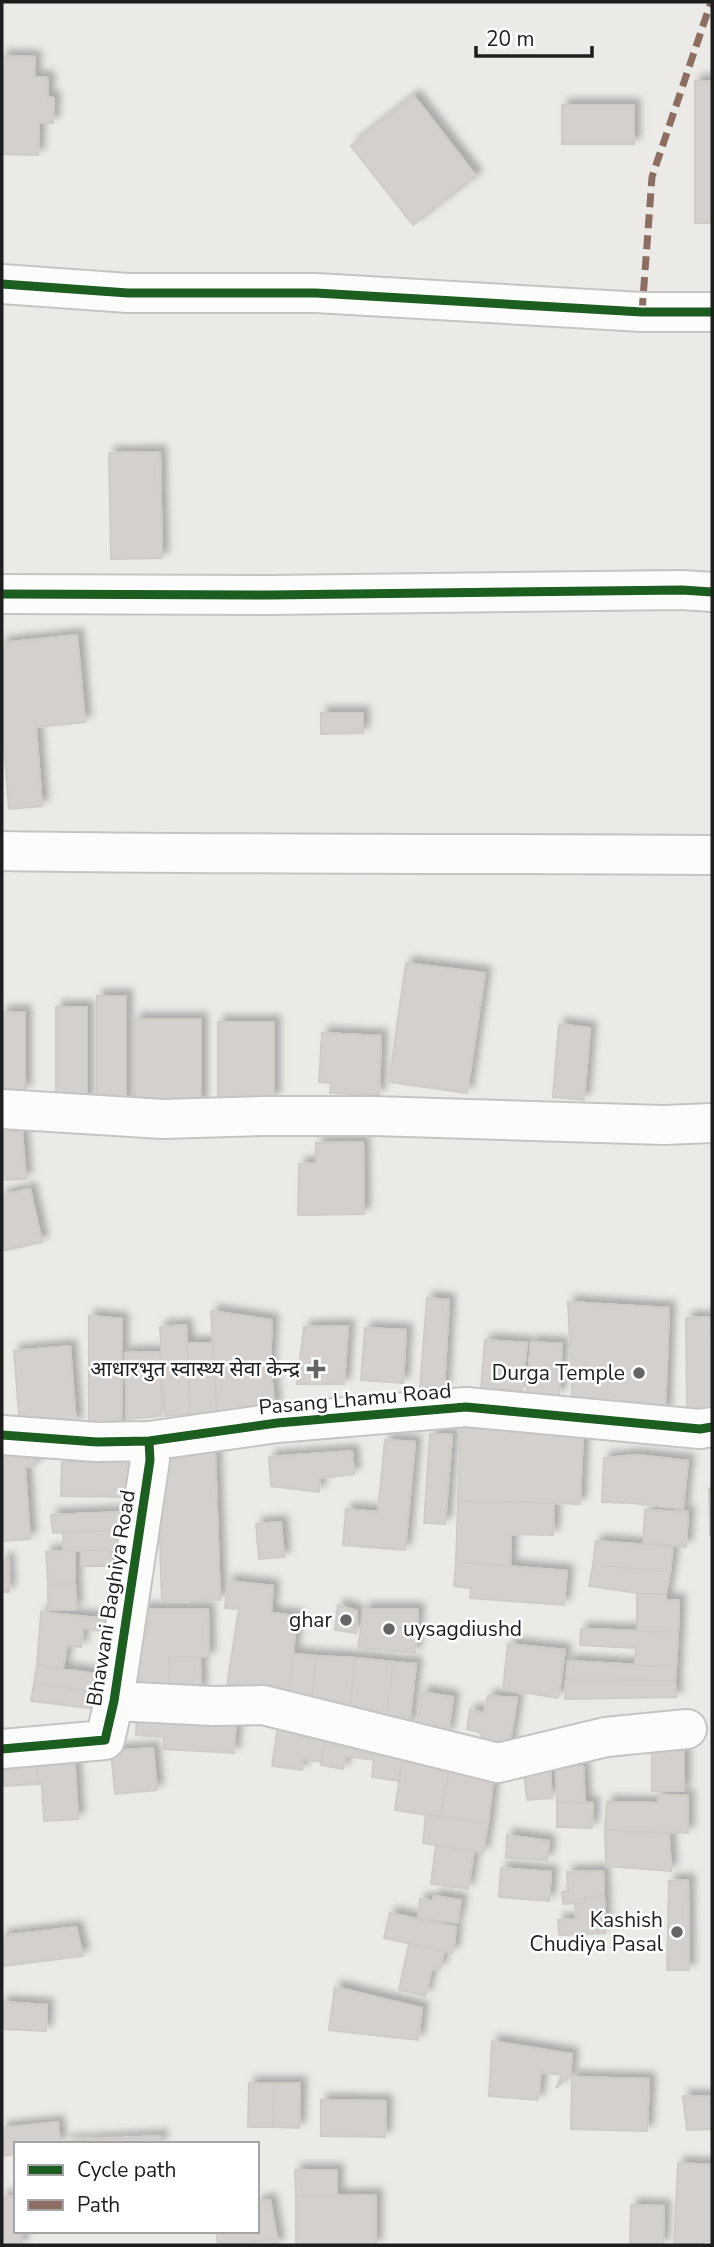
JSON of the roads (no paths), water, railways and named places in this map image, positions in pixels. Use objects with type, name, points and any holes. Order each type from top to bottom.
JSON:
[{"type":"street","points":[[2,284],[128,293],[316,293],[642,312],[712,312]]},
{"type":"street","points":[[2,594],[270,596],[682,590],[712,592]]},
{"type":"street","points":[[2,851],[712,855]]},
{"type":"street","points":[[2,1109],[163,1119],[361,1116],[664,1125],[712,1123]]},
{"type":"street","name":"Pasang Lhamu Road","points":[[2,1435],[97,1442],[149,1441],[277,1423],[466,1406],[700,1429],[712,1427]]},
{"type":"street","name":"Bhawani Baghiya Road","points":[[2,1749],[105,1740],[114,1701],[150,1460],[149,1441]]},
{"type":"street","points":[[114,1701],[214,1706],[263,1705],[498,1763],[606,1737],[687,1729]]},
{"type":"place","name":"आधारभुत स्वास्थ्य सेवा केन्द्र","points":[[316,1369]]},
{"type":"place","name":"Durga Temple","points":[[639,1373]]},
{"type":"place","name":"ghar","points":[[346,1620]]},
{"type":"place","name":"uysagdiushd","points":[[389,1629]]},
{"type":"place","name":"Kashish Chudiya Pasal","points":[[677,1932]]}]
